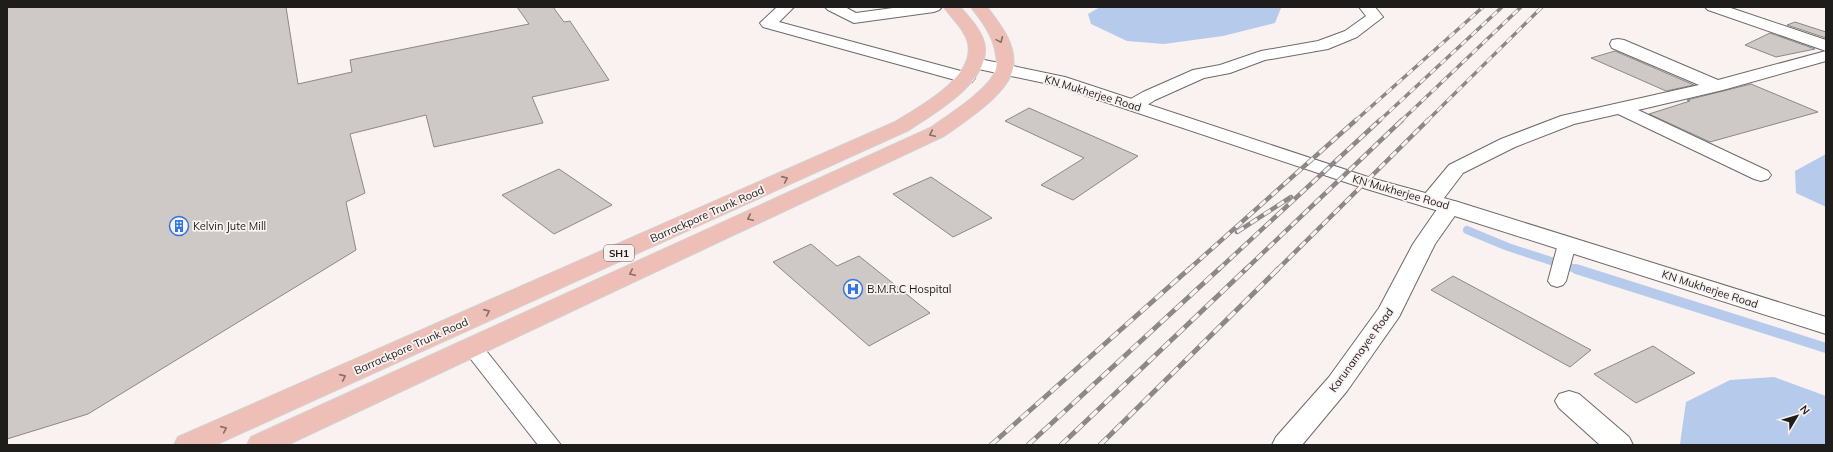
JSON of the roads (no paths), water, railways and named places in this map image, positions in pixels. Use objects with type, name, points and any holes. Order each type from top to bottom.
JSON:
[{"type":"main road","points":[[952,7],[964,21],[972,34],[977,48],[970,71]]},
{"type":"main road","points":[[979,7],[997,32],[1004,48],[1006,69]]},
{"type":"main road","name":"Barrackpore Trunk Road","points":[[261,445],[937,132],[966,113],[995,85],[1006,69]]},
{"type":"main road","name":"Barrackpore Trunk Road","points":[[188,445],[902,126],[940,100],[970,71]]},
{"type":"street","name":"KN Mukherjee Road","points":[[786,7],[768,23],[970,71],[1006,69],[1060,81],[1364,182],[1440,204],[1826,326]]},
{"type":"street","points":[[833,7],[854,18],[934,7]]},
{"type":"street","points":[[1134,105],[1149,96],[1199,74],[1224,70],[1261,56],[1322,45],[1351,34],[1375,17],[1368,7]]},
{"type":"street","points":[[1713,7],[1826,46]]},
{"type":"street","points":[[1618,44],[1717,86]]},
{"type":"street","name":"Karunamayee Road","points":[[1286,445],[1338,384],[1390,311],[1424,244],[1456,169],[1508,143],[1568,120],[1717,86],[1826,56]]},
{"type":"street","points":[[1620,108],[1761,175]]},
{"type":"street","points":[[1569,400],[1619,445]]},
{"type":"lane","points":[[1557,281],[1567,244]]},
{"type":"lane","points":[[473,348],[550,445]]},
{"type":"water","points":[[1100,7],[1281,8],[1275,23],[1223,36],[1164,44],[1127,41],[1091,24],[1088,14]]},
{"type":"water","points":[[1826,154],[1826,207],[1796,193],[1795,171]]},
{"type":"water","points":[[1774,377],[1826,396],[1826,445],[1680,444],[1686,402],[1730,380]]},
{"type":"waterway","points":[[1467,230],[1508,247],[1579,270]]},
{"type":"waterway","points":[[1576,269],[1826,348]]},
{"type":"railway","points":[[1355,121],[1483,7]]},
{"type":"railway","points":[[1379,121],[1502,7]]},
{"type":"railway","points":[[1401,121],[1521,7]]},
{"type":"railway","points":[[1427,121],[1542,7]]},
{"type":"railway","points":[[1188,270],[1356,120]]},
{"type":"railway","points":[[1218,270],[1380,120]]},
{"type":"railway","points":[[1245,270],[1402,120]]},
{"type":"railway","points":[[1277,270],[1428,120]]},
{"type":"railway","points":[[1237,232],[1291,197]]},
{"type":"railway","points":[[991,445],[1189,269]]},
{"type":"railway","points":[[1028,445],[1219,269]]},
{"type":"railway","points":[[1061,445],[1246,269]]},
{"type":"railway","points":[[1100,445],[1278,269]]},
{"type":"place","name":"Kelvin Jute Mill","points":[[179,226]]},
{"type":"place","name":"B.M.R.C Hospital","points":[[853,289]]}]
